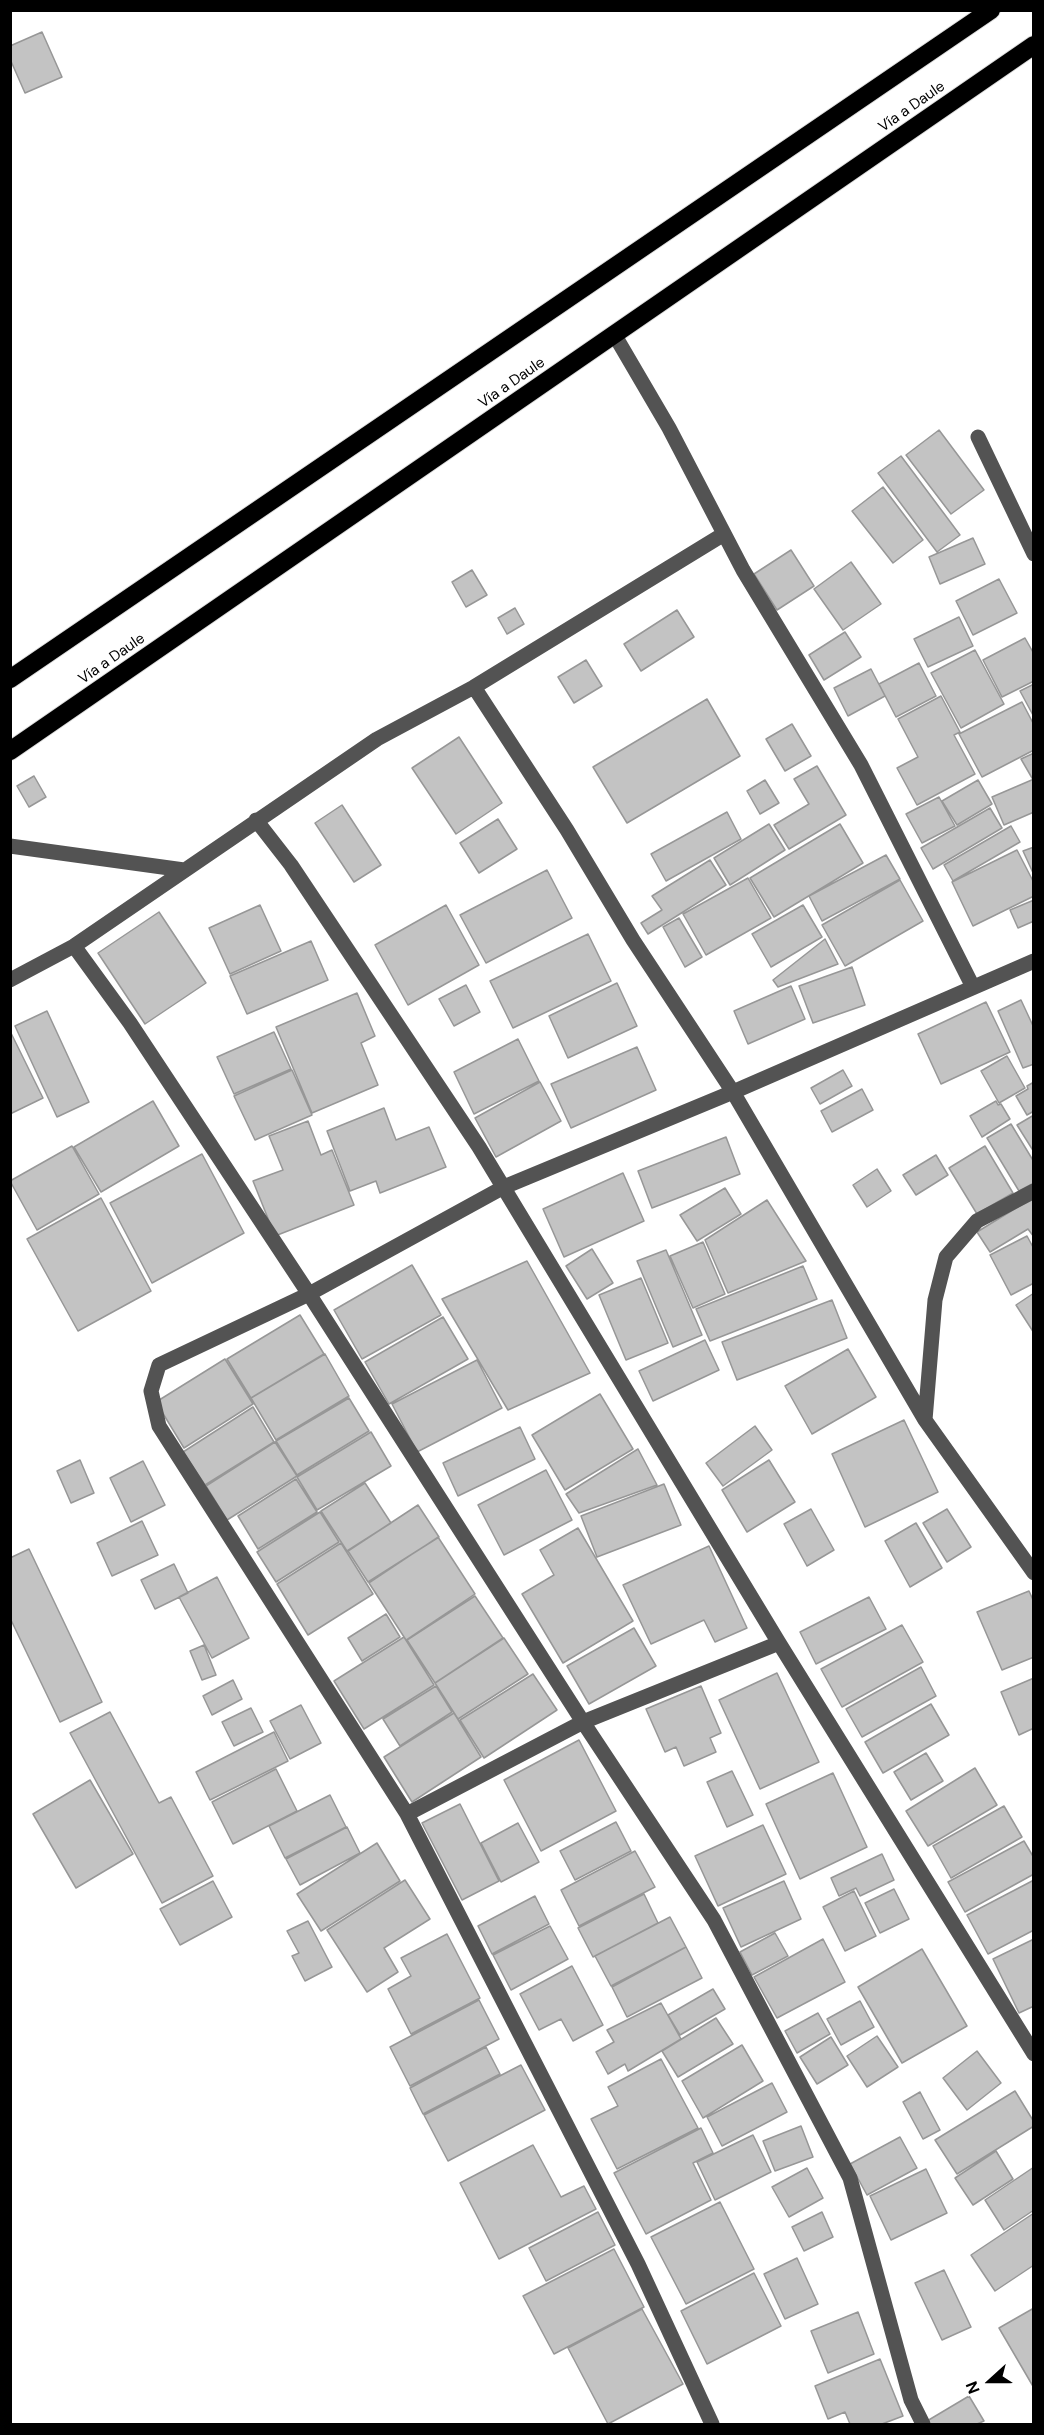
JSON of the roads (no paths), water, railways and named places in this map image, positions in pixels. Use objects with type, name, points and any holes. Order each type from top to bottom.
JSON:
[{"type":"highway","points":[[10,679],[991,10]]},
{"type":"highway","name":"Vía a Daule","points":[[10,751],[1034,45]]},
{"type":"street","points":[[614,334],[669,428],[743,570],[861,765],[973,987]]},
{"type":"street","points":[[978,437],[1034,554]]},
{"type":"street","points":[[10,980],[74,946],[377,739],[474,687],[724,534]]},
{"type":"street","points":[[474,687],[567,830],[633,940],[733,1092],[925,1420],[1034,1573]]},
{"type":"street","points":[[256,820],[291,865],[479,1147],[778,1643],[1034,2054]]},
{"type":"street","points":[[10,846],[184,870]]},
{"type":"street","points":[[74,946],[130,1023],[309,1294],[583,1722],[714,1920],[850,2178],[911,2400],[923,2424]]},
{"type":"street","points":[[712,2424],[638,2264],[407,1815],[159,1426],[151,1391],[159,1365],[309,1294],[504,1187],[733,1092],[1034,961]]},
{"type":"street","points":[[925,1420],[935,1300],[946,1257],[977,1221],[1034,1191]]},
{"type":"street","points":[[407,1815],[583,1722],[778,1643]]}]
